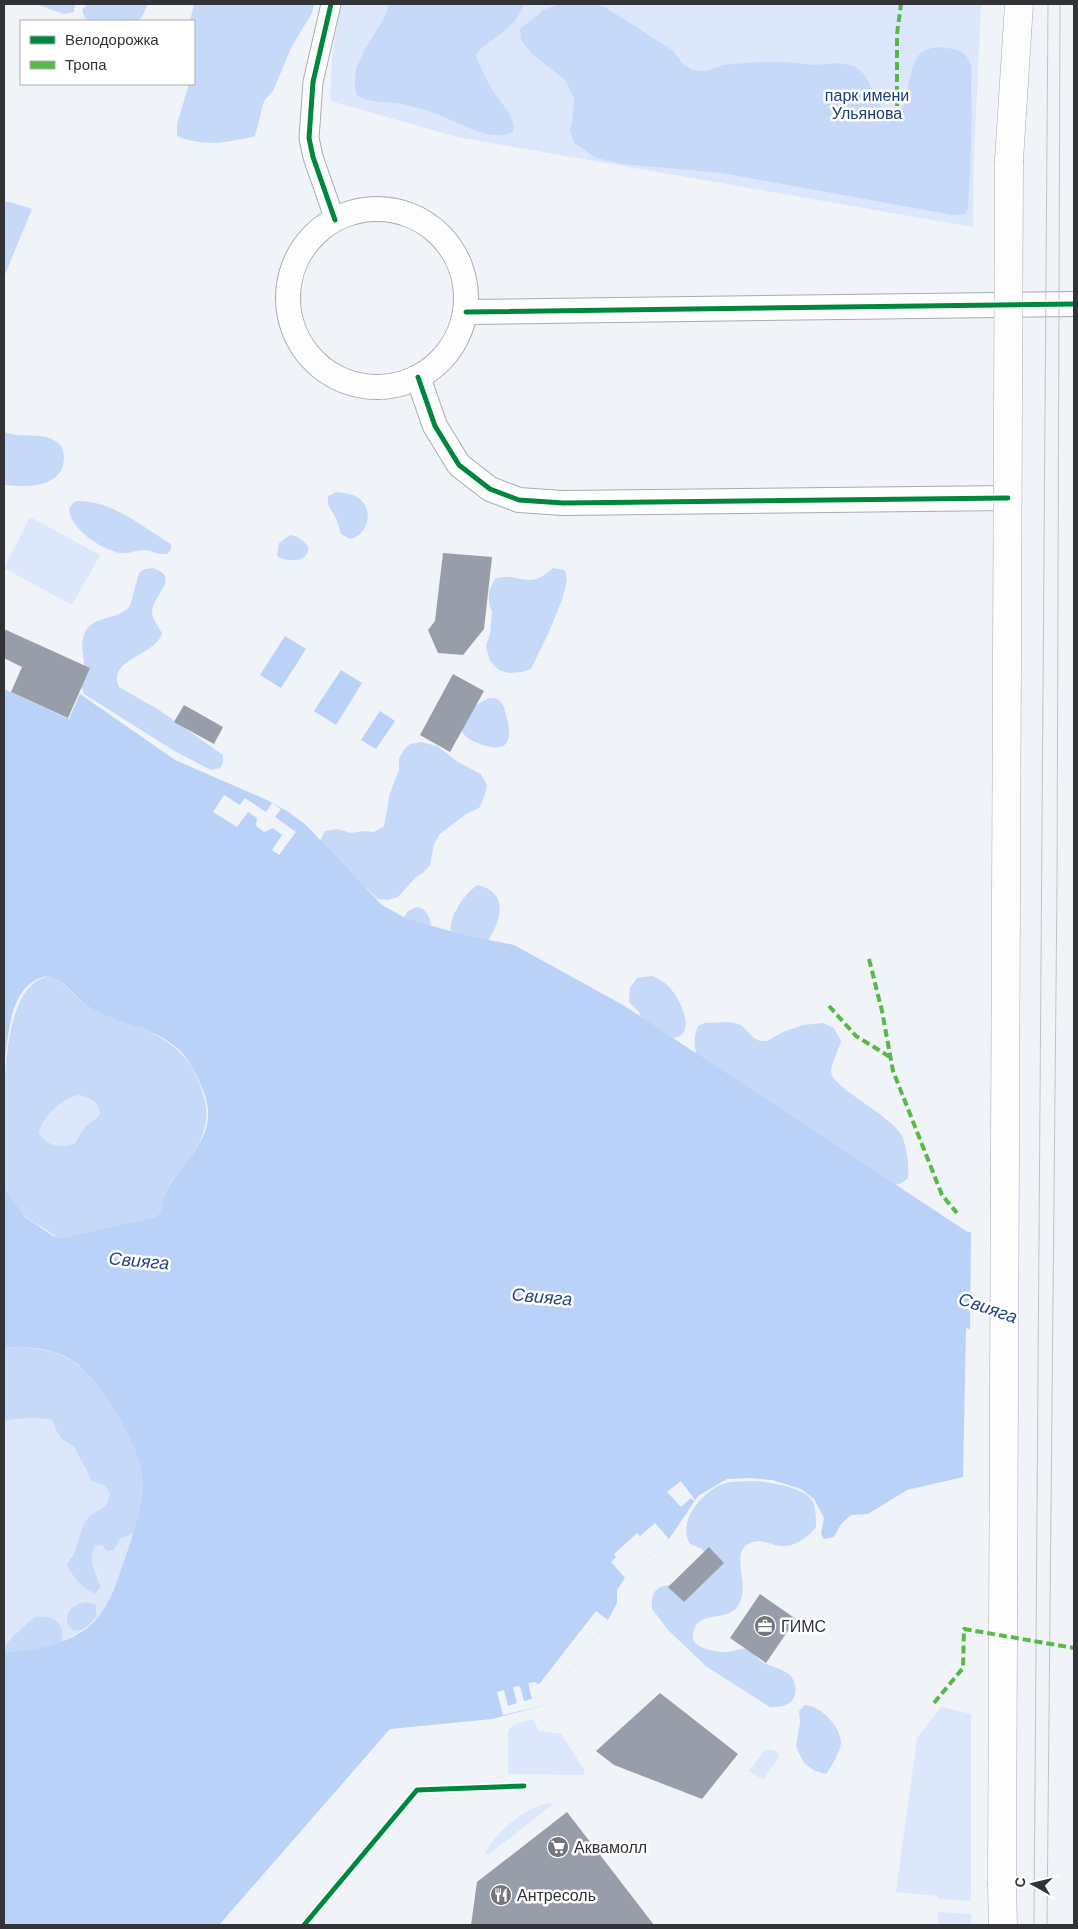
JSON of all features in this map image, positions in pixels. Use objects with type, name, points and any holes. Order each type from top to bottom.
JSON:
[{"type":"main road","points":[[1002,1925],[1009,160],[1019,4]]},
{"type":"street","points":[[331,4],[312,82],[310,138],[313,158],[335,220]]},
{"type":"street","points":[[383,209],[407,214],[429,225],[447,242],[460,264],[466,287],[466,312],[458,336],[445,357],[426,373],[418,377],[404,383],[379,387],[354,384],[332,375],[312,359],[298,339],[290,316],[289,291],[293,270],[303,250],[317,232],[335,220],[358,211],[383,209]]},
{"type":"street","points":[[466,312],[1074,304]]},
{"type":"street","points":[[418,377],[434,426],[460,465],[490,489],[519,500],[563,503],[1008,498]]},
{"type":"green space","points":[[39,4],[75,4],[74,12],[64,14]]},
{"type":"green space","points":[[88,4],[147,5],[139,20],[88,20],[85,18],[82,10]]},
{"type":"green space","points":[[194,4],[314,4],[312,13],[292,46],[273,91],[264,101],[255,136],[206,143],[177,136],[177,124],[189,85],[195,85],[195,20],[190,20]]},
{"type":"green space","name":"парк имени Ульянова","points":[[340,4],[981,4],[974,157],[973,227],[457,137],[330,101],[332,56]]},
{"type":"green space","points":[[389,4],[524,4],[512,24],[480,49],[476,55],[495,94],[513,121],[513,132],[505,135],[486,134],[426,110],[402,104],[367,100],[357,95],[356,70]]},
{"type":"green space","points":[[561,4],[592,4],[605,7],[672,50],[683,64],[692,70],[706,71],[723,65],[757,62],[815,65],[837,63],[855,66],[865,75],[886,116],[891,117],[900,114],[914,62],[921,53],[927,49],[938,47],[961,52],[969,59],[972,73],[968,208],[965,214],[953,215],[722,173],[623,164],[596,158],[574,143],[570,130],[574,98],[565,80],[532,54],[521,40],[520,29],[545,9]]},
{"type":"green space","points":[[4,202],[32,209],[4,277]]},
{"type":"green space","points":[[4,432],[45,437],[59,443],[64,459],[62,469],[57,476],[50,481],[32,486],[4,485]]},
{"type":"green space","points":[[336,492],[357,497],[366,506],[368,518],[364,529],[356,537],[350,539],[341,534],[336,518],[328,505],[328,496]]},
{"type":"green space","points":[[74,502],[104,505],[116,510],[171,544],[171,550],[167,554],[144,550],[120,553],[96,543],[81,531],[71,517],[69,509]]},
{"type":"green space","points":[[30,517],[100,555],[72,605],[4,568]]},
{"type":"green space","points":[[290,535],[298,537],[307,546],[307,553],[301,559],[286,560],[277,555],[279,543]]},
{"type":"green space","points":[[153,568],[165,576],[165,582],[152,612],[153,618],[162,634],[150,648],[119,670],[117,678],[119,687],[159,710],[223,755],[223,763],[220,768],[211,770],[176,752],[84,694],[82,689],[84,661],[82,644],[86,630],[91,625],[118,614],[130,606],[139,573],[145,569]]},
{"type":"green space","points":[[553,568],[565,570],[567,581],[562,600],[531,669],[509,673],[499,670],[490,661],[486,646],[490,634],[492,612],[489,603],[489,591],[495,579],[510,577],[523,580],[537,579]]},
{"type":"green space","points":[[489,698],[499,700],[504,708],[508,723],[509,737],[504,745],[499,747],[477,743],[461,731],[472,707]]},
{"type":"green space","points":[[421,742],[437,746],[458,762],[481,774],[487,785],[485,795],[479,808],[466,814],[440,834],[434,844],[430,865],[423,873],[416,877],[398,897],[388,900],[378,899],[327,852],[320,841],[325,831],[338,829],[351,833],[374,832],[384,826],[390,793],[399,770],[399,759],[410,744]]},
{"type":"green space","points":[[478,885],[495,894],[499,901],[499,917],[492,934],[487,942],[452,937],[452,920],[457,908],[465,897]]},
{"type":"green space","points":[[418,907],[428,915],[431,929],[403,920],[408,911]]},
{"type":"green space","points":[[51,976],[62,983],[89,1007],[135,1025],[159,1037],[180,1052],[195,1074],[206,1108],[204,1132],[196,1148],[171,1182],[166,1191],[161,1211],[156,1217],[61,1238],[21,1213],[7,1196],[3,1186],[3,1173],[5,1070],[8,1043],[22,998],[34,983]],"holes":[[[79,1095],[96,1103],[100,1114],[86,1126],[74,1144],[59,1146],[46,1141],[39,1133],[49,1114],[66,1100]]]},
{"type":"green space","points":[[652,976],[671,989],[679,1001],[685,1016],[686,1024],[684,1031],[673,1038],[642,1020],[639,1012],[629,1002],[630,988],[637,978]]},
{"type":"green space","points":[[730,1022],[741,1025],[754,1038],[760,1041],[767,1041],[783,1032],[803,1025],[823,1023],[834,1028],[841,1041],[831,1069],[834,1078],[851,1094],[887,1119],[902,1136],[908,1162],[908,1178],[902,1183],[887,1187],[697,1059],[695,1039],[698,1026],[705,1023]]},
{"type":"green space","points":[[79,1095],[87,1097],[96,1103],[100,1114],[86,1126],[74,1144],[59,1146],[46,1141],[39,1133],[49,1114],[66,1100]]},
{"type":"green space","points":[[21,1347],[52,1352],[69,1359],[80,1367],[104,1394],[115,1411],[126,1429],[140,1463],[142,1490],[134,1533],[120,1539],[114,1550],[107,1551],[102,1545],[95,1546],[92,1557],[101,1587],[96,1593],[87,1590],[67,1565],[75,1551],[85,1522],[91,1515],[107,1504],[110,1493],[105,1486],[92,1481],[75,1448],[62,1439],[52,1420],[28,1418],[4,1421],[4,1348]]},
{"type":"green space","points":[[46,1418],[52,1420],[62,1439],[75,1448],[81,1457],[86,1472],[99,1484],[105,1486],[110,1493],[103,1509],[82,1533],[78,1545],[67,1562],[72,1575],[96,1593],[99,1592],[100,1587],[93,1559],[95,1546],[102,1545],[107,1551],[114,1550],[120,1539],[134,1533],[111,1598],[92,1623],[79,1632],[51,1645],[4,1653],[4,1421]]},
{"type":"green space","points":[[750,1481],[792,1488],[806,1495],[814,1505],[816,1527],[805,1538],[795,1544],[780,1546],[760,1541],[745,1546],[740,1559],[743,1587],[739,1604],[727,1614],[704,1619],[698,1623],[694,1629],[693,1640],[699,1646],[712,1651],[726,1652],[746,1649],[761,1661],[790,1675],[795,1687],[795,1696],[790,1703],[780,1707],[770,1707],[707,1667],[669,1631],[652,1609],[656,1590],[664,1586],[675,1585],[704,1552],[702,1549],[690,1544],[687,1535],[689,1516],[694,1507],[718,1486],[729,1482]]},
{"type":"green space","points":[[87,1602],[96,1604],[96,1616],[87,1626],[79,1630],[72,1629],[68,1625],[69,1611],[76,1605]]},
{"type":"green space","points":[[36,1617],[50,1618],[58,1623],[61,1627],[63,1646],[6,1657],[4,1650],[6,1645]]},
{"type":"green space","points":[[805,1705],[817,1709],[829,1718],[840,1736],[839,1750],[826,1774],[815,1771],[804,1763],[797,1749],[800,1723],[799,1711]]},
{"type":"green space","points":[[941,1707],[971,1714],[971,1901],[938,1899],[938,1896],[896,1892],[917,1738]]},
{"type":"green space","points":[[533,1719],[539,1731],[561,1734],[585,1771],[583,1775],[508,1774],[508,1731],[515,1724]]},
{"type":"green space","points":[[766,1749],[777,1751],[779,1757],[763,1780],[749,1771]]},
{"type":"green space","points":[[552,1803],[552,1805],[489,1854],[485,1854],[496,1837],[513,1821],[533,1808]]},
{"type":"green space","points":[[938,1912],[971,1914],[971,1925],[938,1925]]},
{"type":"water","points":[[285,636],[306,649],[281,688],[260,675]]},
{"type":"water","name":"Свияга","points":[[4,659],[80,694],[175,760],[267,800],[287,811],[306,825],[382,905],[407,919],[464,935],[514,945],[623,1005],[966,1231],[1074,1266],[1074,1369],[966,1328],[963,1477],[907,1490],[868,1514],[851,1515],[841,1524],[834,1537],[824,1539],[821,1534],[824,1518],[814,1499],[801,1489],[772,1480],[727,1479],[698,1496],[669,1539],[625,1578],[617,1590],[617,1603],[608,1620],[542,1706],[492,1719],[390,1729],[219,1925],[4,1925],[4,1653],[24,1651],[55,1644],[83,1631],[98,1618],[109,1601],[127,1553],[137,1520],[142,1476],[134,1446],[125,1429],[104,1395],[81,1367],[62,1355],[46,1350],[4,1348],[4,1188],[25,1217],[53,1236],[61,1238],[156,1217],[161,1211],[163,1198],[169,1186],[195,1151],[202,1138],[207,1125],[208,1110],[198,1077],[178,1049],[157,1035],[111,1018],[89,1007],[60,981],[54,978],[40,978],[29,984],[22,993],[12,1016],[4,1065]]},
{"type":"water","points":[[341,670],[362,683],[336,725],[314,711]]},
{"type":"water","points":[[380,711],[395,721],[376,749],[361,740]]},
{"type":"pier","points":[[4,659],[80,694],[69,719],[4,689]]},
{"type":"pier","points":[[224,795],[240,805],[245,798],[266,812],[272,803],[281,809],[275,817],[296,832],[279,855],[272,850],[282,835],[273,828],[264,832],[256,826],[257,818],[248,812],[237,827],[213,812]]},
{"type":"pier","points":[[971,1230],[1074,1264],[1074,1371],[970,1332]]},
{"type":"pier","points":[[681,1481],[695,1500],[691,1498],[681,1507],[667,1492]]},
{"type":"pier","points":[[655,1523],[669,1539],[625,1578],[611,1562],[616,1557],[614,1554],[637,1533],[640,1536]]},
{"type":"pier","points":[[596,1611],[608,1620],[542,1706],[503,1715],[497,1692],[504,1690],[508,1706],[517,1703],[513,1687],[520,1686],[524,1701],[532,1699],[528,1683],[540,1683]]},
{"type":"building","points":[[443,553],[492,557],[484,629],[463,655],[438,653],[428,630],[435,621]]},
{"type":"building","points":[[4,629],[90,668],[68,718],[11,692],[22,667],[4,658]]},
{"type":"building","points":[[453,674],[484,691],[450,752],[420,735]]},
{"type":"building","points":[[184,705],[223,727],[214,744],[174,722]]},
{"type":"building","points":[[709,1547],[724,1563],[684,1602],[668,1587]]},
{"type":"building","name":"ГИМС","points":[[760,1594],[796,1619],[766,1663],[730,1638]]},
{"type":"building","points":[[660,1693],[738,1754],[702,1799],[614,1765],[596,1751]]},
{"type":"building","name":"Аквамолл","points":[[567,1812],[654,1925],[471,1925],[477,1882]]},
{"type":"tram line","points":[[1034,1925],[1048,4]]},
{"type":"tram line","points":[[1047,1925],[1057,885],[1060,4]]},
{"type":"marked path","points":[[897,106],[897,34],[901,4]]},
{"type":"marked path","points":[[869,959],[882,1011],[893,1071],[942,1195],[957,1213]]},
{"type":"marked path","points":[[829,1006],[856,1036],[890,1057]]},
{"type":"marked path","points":[[934,1703],[963,1668],[964,1629],[1074,1648]]},
{"type":"cycle path","points":[[331,4],[313,82],[309,138],[313,157],[335,220]]},
{"type":"cycle path","points":[[466,312],[1074,304]]},
{"type":"cycle path","points":[[418,377],[435,426],[459,465],[490,489],[519,500],[563,503],[1008,498]]},
{"type":"cycle path","points":[[304,1925],[417,1790],[524,1786]]},
{"type":"place","name":"ГИМС","points":[[765,1626]]},
{"type":"place","name":"Аквамолл","points":[[558,1847]]},
{"type":"place","name":"Антресоль","points":[[501,1895]]}]
